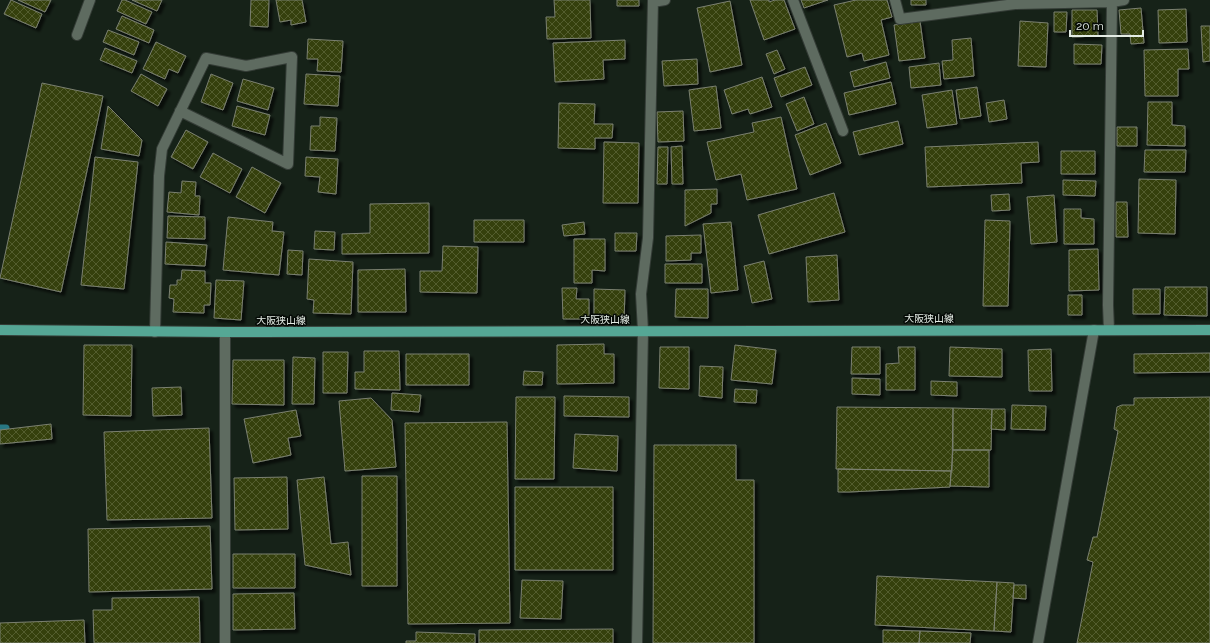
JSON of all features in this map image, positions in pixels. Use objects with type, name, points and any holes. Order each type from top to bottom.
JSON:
[{"type":"main road","name":"大阪狭山線","points":[[0,330],[225,332],[1210,330]]},
{"type":"street","points":[[77,35],[90,0]]},
{"type":"street","points":[[637,643],[643,331],[641,294],[648,238],[653,1],[665,0]]},
{"type":"street","points":[[793,0],[843,131]]},
{"type":"street","points":[[895,0],[900,19],[1015,4],[1124,0]]},
{"type":"street","points":[[1109,330],[1108,305],[1112,1]]},
{"type":"street","points":[[154,332],[159,176],[162,149],[180,111],[206,58],[246,66],[292,57],[288,164],[180,111]]},
{"type":"street","points":[[1038,643],[1094,330]]},
{"type":"street","points":[[225,332],[225,643]]},
{"type":"building","points":[[11,0],[42,14],[36,28],[4,14]]},
{"type":"building","points":[[18,0],[51,0],[45,12]]},
{"type":"building","points":[[122,0],[152,12],[146,24],[117,11]]},
{"type":"building","points":[[132,0],[162,0],[157,11]]},
{"type":"building","points":[[251,0],[269,0],[268,27],[250,26]]},
{"type":"building","points":[[276,0],[302,0],[306,22],[291,25],[291,20],[280,22]]},
{"type":"building","points":[[554,0],[590,0],[591,38],[547,39],[546,17],[555,17]]},
{"type":"building","points":[[617,0],[639,0],[639,6],[617,6]]},
{"type":"building","points":[[750,0],[769,0],[769,2],[784,0],[795,29],[764,40]]},
{"type":"building","points":[[801,0],[828,0],[804,8]]},
{"type":"building","points":[[856,0],[887,0],[892,17],[881,20],[889,55],[864,61],[862,53],[847,57],[834,5]]},
{"type":"building","points":[[911,0],[926,0],[926,5],[911,5]]},
{"type":"building","points":[[730,1],[742,65],[710,72],[697,8]]},
{"type":"building","points":[[1141,8],[1144,43],[1131,44],[1130,34],[1121,34],[1119,10]]},
{"type":"building","points":[[1186,9],[1187,42],[1159,43],[1158,10]]},
{"type":"building","points":[[1072,10],[1097,10],[1098,36],[1072,37]]},
{"type":"building","points":[[1054,12],[1067,12],[1066,32],[1054,32]]},
{"type":"building","points":[[122,16],[154,30],[149,43],[116,29]]},
{"type":"building","points":[[920,21],[925,58],[899,61],[894,25]]},
{"type":"building","points":[[1020,21],[1048,23],[1046,67],[1018,66]]},
{"type":"building","points":[[1201,26],[1210,26],[1210,61],[1203,62]]},
{"type":"building","points":[[108,30],[139,42],[134,55],[103,42]]},
{"type":"building","points":[[971,38],[974,76],[944,79],[942,61],[953,60],[952,40]]},
{"type":"building","points":[[308,39],[343,41],[341,72],[317,71],[318,59],[307,59]]},
{"type":"building","points":[[625,40],[625,59],[603,60],[604,79],[555,82],[553,43]]},
{"type":"building","points":[[156,42],[186,56],[178,73],[169,69],[165,79],[143,69]]},
{"type":"building","points":[[1074,44],[1102,45],[1101,64],[1074,64]]},
{"type":"building","points":[[105,48],[137,61],[132,73],[100,60]]},
{"type":"building","points":[[1188,49],[1189,69],[1178,69],[1178,96],[1145,96],[1144,50]]},
{"type":"building","points":[[777,50],[785,69],[774,74],[766,54]]},
{"type":"building","points":[[697,59],[698,84],[664,86],[662,61]]},
{"type":"building","points":[[886,62],[890,78],[854,87],[850,72]]},
{"type":"building","points":[[939,63],[941,85],[911,88],[909,67]]},
{"type":"building","points":[[805,67],[812,85],[781,97],[774,78]]},
{"type":"building","points":[[141,74],[167,89],[158,106],[131,91]]},
{"type":"building","points":[[211,74],[233,83],[223,110],[201,102]]},
{"type":"building","points":[[306,74],[340,76],[338,106],[304,104]]},
{"type":"building","points":[[762,77],[772,107],[750,114],[748,109],[732,114],[724,90]]},
{"type":"building","points":[[243,79],[274,88],[268,110],[237,101]]},
{"type":"building","points":[[891,82],[896,104],[849,115],[844,93]]},
{"type":"building","points":[[42,83],[103,96],[61,292],[0,278]]},
{"type":"building","points":[[716,86],[721,128],[694,131],[689,90]]},
{"type":"building","points":[[977,87],[981,116],[960,119],[956,90]]},
{"type":"building","points":[[952,90],[957,124],[927,128],[922,95]]},
{"type":"building","points":[[804,97],[814,124],[797,131],[786,104]]},
{"type":"building","points":[[1004,100],[1007,119],[989,122],[986,103]]},
{"type":"building","points":[[1148,102],[1172,102],[1172,125],[1185,126],[1185,146],[1147,145]]},
{"type":"building","points":[[559,103],[595,104],[594,124],[613,124],[612,138],[595,138],[595,149],[558,148]]},
{"type":"building","points":[[108,106],[142,140],[139,156],[101,149]]},
{"type":"building","points":[[237,106],[270,115],[265,135],[232,126]]},
{"type":"building","points":[[683,111],[684,141],[658,142],[657,112]]},
{"type":"building","points":[[320,117],[337,118],[335,151],[310,150],[311,126],[320,126]]},
{"type":"building","points":[[781,117],[797,189],[747,200],[741,174],[716,180],[707,142],[754,132],[752,123]]},
{"type":"building","points":[[898,121],[903,144],[859,155],[853,132]]},
{"type":"building","points":[[826,123],[841,163],[810,175],[795,135]]},
{"type":"building","points":[[1117,127],[1137,127],[1137,146],[1117,146]]},
{"type":"building","points":[[186,130],[208,142],[193,169],[171,157]]},
{"type":"building","points":[[604,142],[639,143],[638,203],[603,203]]},
{"type":"building","points":[[1038,142],[1039,162],[1021,163],[1022,183],[927,187],[925,147]]},
{"type":"building","points":[[682,146],[683,184],[672,184],[671,147]]},
{"type":"building","points":[[658,147],[668,147],[667,184],[657,184]]},
{"type":"building","points":[[1145,150],[1186,150],[1185,172],[1144,172]]},
{"type":"building","points":[[1061,151],[1095,151],[1095,174],[1061,174]]},
{"type":"building","points":[[213,153],[242,169],[230,193],[200,177]]},
{"type":"building","points":[[95,157],[138,162],[124,289],[81,285]]},
{"type":"building","points":[[306,157],[338,159],[336,194],[318,192],[320,177],[305,176]]},
{"type":"building","points":[[252,167],[281,183],[265,213],[236,197]]},
{"type":"building","points":[[1139,179],[1176,180],[1175,234],[1138,233]]},
{"type":"building","points":[[1063,180],[1096,181],[1095,196],[1063,195]]},
{"type":"building","points":[[182,181],[196,182],[195,196],[200,196],[199,215],[167,212],[169,192],[181,193]]},
{"type":"building","points":[[717,189],[717,204],[711,204],[711,213],[685,226],[685,190]]},
{"type":"building","points":[[834,193],[845,232],[769,254],[758,215]]},
{"type":"building","points":[[1009,194],[1010,210],[992,211],[991,195]]},
{"type":"building","points":[[1054,195],[1057,242],[1031,244],[1027,197]]},
{"type":"building","points":[[1116,202],[1127,202],[1128,237],[1116,237]]},
{"type":"building","points":[[429,203],[429,253],[342,254],[342,234],[370,233],[370,204]]},
{"type":"building","points":[[1064,209],[1081,209],[1081,218],[1094,219],[1094,244],[1064,244]]},
{"type":"building","points":[[168,216],[205,217],[205,239],[167,238]]},
{"type":"building","points":[[228,217],[273,222],[272,231],[284,232],[279,275],[223,270]]},
{"type":"building","points":[[474,220],[524,220],[524,242],[474,242]]},
{"type":"building","points":[[985,220],[1010,221],[1008,306],[983,306]]},
{"type":"building","points":[[584,222],[585,234],[564,236],[562,225]]},
{"type":"building","points":[[731,222],[738,290],[711,293],[703,224]]},
{"type":"building","points":[[315,231],[335,232],[334,250],[314,249]]},
{"type":"building","points":[[615,233],[637,233],[636,251],[615,251]]},
{"type":"building","points":[[701,235],[701,253],[691,253],[691,260],[666,261],[666,236]]},
{"type":"building","points":[[574,239],[605,239],[605,271],[592,270],[592,283],[574,283]]},
{"type":"building","points":[[166,242],[207,245],[205,266],[165,264]]},
{"type":"building","points":[[443,246],[478,247],[477,293],[420,292],[420,271],[442,271]]},
{"type":"building","points":[[1098,249],[1099,290],[1069,291],[1069,250]]},
{"type":"building","points":[[288,250],[303,251],[302,275],[287,274]]},
{"type":"building","points":[[837,255],[839,300],[808,302],[806,257]]},
{"type":"building","points":[[309,259],[353,262],[351,314],[313,313],[314,300],[307,299]]},
{"type":"building","points":[[764,261],[772,299],[752,303],[744,266]]},
{"type":"building","points":[[665,264],[702,264],[702,283],[665,283]]},
{"type":"building","points":[[405,269],[406,312],[358,312],[358,270]]},
{"type":"building","points":[[182,270],[205,271],[205,283],[211,283],[210,305],[204,305],[204,313],[173,312],[174,299],[169,298],[170,285],[177,285],[177,280],[181,280]]},
{"type":"building","points":[[216,280],[244,281],[241,320],[214,318]]},
{"type":"building","points":[[1165,287],[1207,287],[1207,316],[1164,315]]},
{"type":"building","points":[[562,288],[577,288],[576,299],[589,299],[589,319],[563,319]]},
{"type":"building","points":[[594,289],[625,290],[624,322],[594,321]]},
{"type":"building","points":[[676,289],[708,289],[708,318],[675,317]]},
{"type":"building","points":[[1133,289],[1160,289],[1160,314],[1133,314]]},
{"type":"building","points":[[1068,295],[1082,295],[1082,315],[1068,315]]},
{"type":"building","points":[[604,344],[604,354],[614,354],[614,383],[557,384],[557,345]]},
{"type":"building","points":[[84,345],[132,345],[131,416],[83,415]]},
{"type":"building","points":[[735,345],[776,350],[772,384],[731,380]]},
{"type":"building","points":[[660,347],[689,347],[689,389],[659,388]]},
{"type":"building","points":[[852,347],[880,347],[880,374],[851,374]]},
{"type":"building","points":[[898,347],[915,347],[915,390],[886,390],[886,364],[899,363]]},
{"type":"building","points":[[950,347],[1002,349],[1002,377],[949,376]]},
{"type":"building","points":[[1051,349],[1052,391],[1029,391],[1028,350]]},
{"type":"building","points":[[364,351],[399,351],[400,390],[355,389],[355,372],[364,372]]},
{"type":"building","points":[[323,352],[348,352],[347,393],[323,393]]},
{"type":"building","points":[[1210,353],[1210,372],[1134,373],[1134,354]]},
{"type":"building","points":[[406,354],[469,354],[469,385],[406,385]]},
{"type":"building","points":[[293,357],[315,358],[314,404],[292,404]]},
{"type":"building","points":[[233,360],[284,360],[284,405],[232,404]]},
{"type":"building","points":[[700,366],[723,367],[722,398],[699,396]]},
{"type":"building","points":[[524,371],[543,372],[542,385],[523,385]]},
{"type":"building","points":[[852,378],[880,379],[880,395],[852,394]]},
{"type":"building","points":[[931,381],[957,382],[957,396],[931,395]]},
{"type":"building","points":[[181,387],[182,415],[153,416],[152,388]]},
{"type":"building","points":[[735,389],[757,390],[756,403],[734,402]]},
{"type":"building","points":[[392,393],[421,395],[419,412],[391,410]]},
{"type":"building","points":[[564,396],[629,397],[629,417],[564,416]]},
{"type":"building","points":[[516,397],[555,397],[554,479],[515,479]]},
{"type":"building","points":[[1210,397],[1210,643],[1077,643],[1093,562],[1087,560],[1093,537],[1097,537],[1118,431],[1114,429],[1117,407],[1122,405],[1134,405],[1134,398]]},
{"type":"building","points":[[371,398],[392,420],[396,467],[345,471],[339,401]]},
{"type":"building","points":[[1012,405],[1046,406],[1045,430],[1011,429]]},
{"type":"building","points":[[837,407],[953,408],[952,471],[836,469]]},
{"type":"building","points":[[953,408],[992,409],[991,450],[953,450]]},
{"type":"building","points":[[992,409],[1005,409],[1005,430],[991,429]]},
{"type":"building","points":[[296,410],[301,436],[288,438],[291,455],[253,463],[244,419]]},
{"type":"building","points":[[507,422],[510,623],[408,624],[405,423]]},
{"type":"building","points":[[51,424],[52,439],[0,444],[0,430]]},
{"type":"building","points":[[209,428],[212,518],[107,520],[104,432]]},
{"type":"building","points":[[575,434],[618,436],[617,471],[573,468]]},
{"type":"building","points":[[654,445],[736,445],[736,480],[754,480],[754,643],[653,643]]},
{"type":"building","points":[[953,450],[989,450],[989,487],[950,486]]},
{"type":"building","points":[[838,469],[951,471],[950,487],[838,492]]},
{"type":"building","points":[[362,476],[397,476],[397,586],[362,586]]},
{"type":"building","points":[[287,477],[288,529],[235,530],[234,478]]},
{"type":"building","points":[[324,477],[331,544],[348,542],[351,575],[305,565],[297,480]]},
{"type":"building","points":[[515,487],[613,487],[613,570],[515,570]]},
{"type":"building","points":[[210,526],[212,589],[89,592],[88,529]]},
{"type":"building","points":[[233,554],[295,554],[295,588],[233,588]]},
{"type":"building","points":[[877,576],[997,582],[994,631],[875,625]]},
{"type":"building","points":[[522,580],[563,581],[561,619],[520,618]]},
{"type":"building","points":[[997,582],[1014,583],[1011,632],[994,631]]},
{"type":"building","points":[[1014,585],[1026,585],[1026,599],[1013,598]]},
{"type":"building","points":[[294,593],[295,629],[233,630],[233,594]]},
{"type":"building","points":[[199,597],[200,643],[94,643],[93,610],[112,610],[112,598]]},
{"type":"building","points":[[84,620],[85,643],[0,643],[0,623]]},
{"type":"building","points":[[613,629],[613,643],[479,643],[479,630]]},
{"type":"building","points":[[883,630],[920,631],[919,643],[883,643]]},
{"type":"building","points":[[920,631],[971,633],[970,643],[919,643]]},
{"type":"building","points":[[416,632],[475,634],[475,643],[406,643],[406,641],[416,641]]},
{"type":"waterway","points":[[0,428],[6,428]]}]
